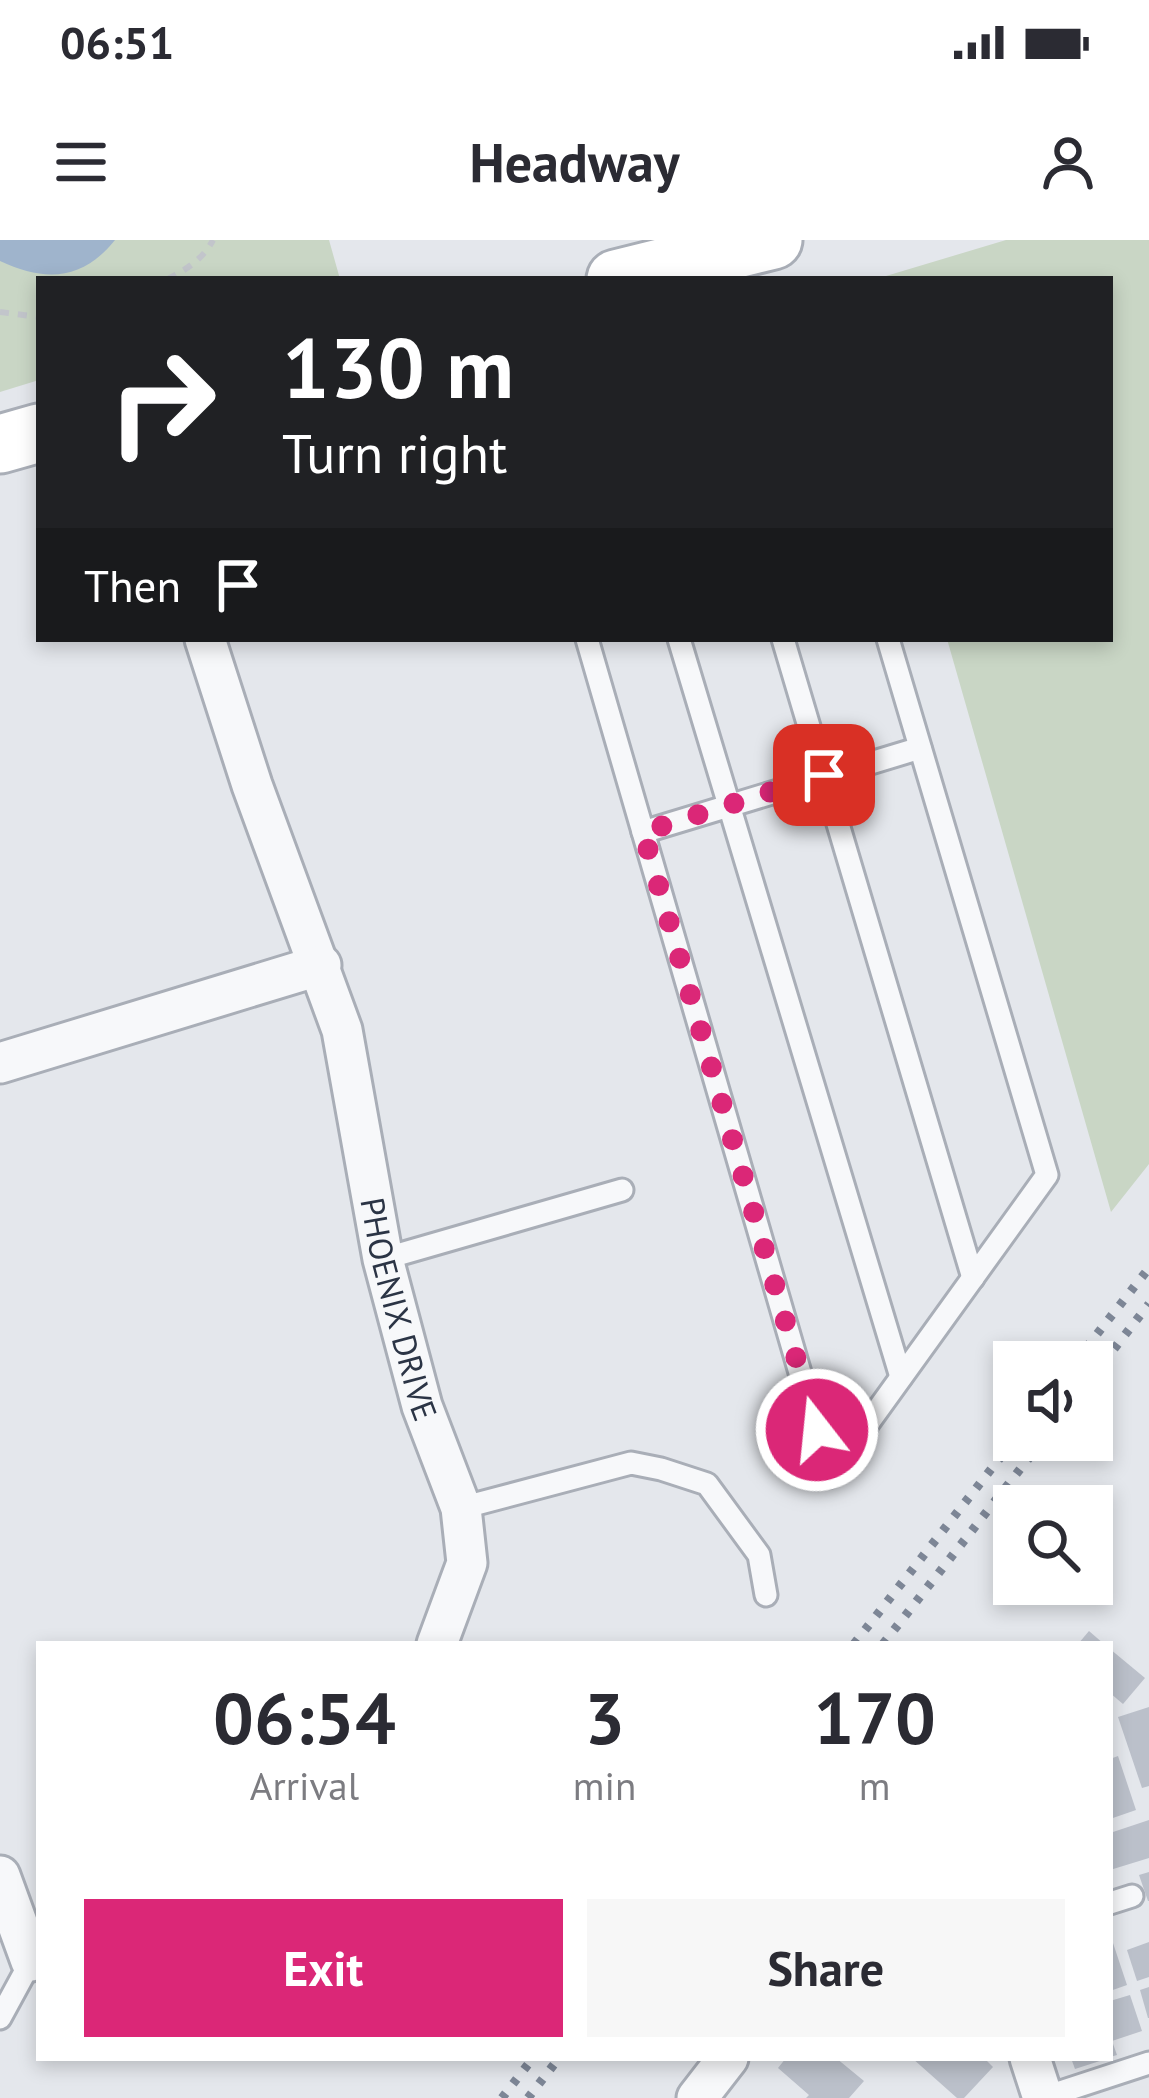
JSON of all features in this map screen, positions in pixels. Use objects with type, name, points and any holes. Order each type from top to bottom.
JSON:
[{"type":"main road","points":[[628,276],[773,240]]},
{"type":"main road","points":[[0,444],[36,434]]},
{"type":"street","name":"PHOENIX DRIVE","points":[[206,642],[252,785],[342,1030],[383,1258],[422,1406],[461,1508],[467,1563],[442,1641]]},
{"type":"street","points":[[0,1063],[321,965]]},
{"type":"street","points":[[0,1876],[35,1960]]},
{"type":"street","points":[[697,2098],[726,2061]]},
{"type":"street","points":[[1031,2061],[1042,2098]]},
{"type":"lane","points":[[588,642],[830,1475],[1047,1175],[889,642]]},
{"type":"lane","points":[[680,642],[901,1377]]},
{"type":"lane","points":[[784,642],[973,1277]]},
{"type":"lane","points":[[643,832],[920,748]]},
{"type":"lane","points":[[383,1258],[622,1190]]},
{"type":"lane","points":[[461,1508],[632,1463],[661,1469],[707,1484],[758,1555],[766,1595]]},
{"type":"lane","points":[[0,2018],[35,1960]]},
{"type":"lane","points":[[1042,2098],[1149,2063]]},
{"type":"path","points":[[173,276],[197,260],[213,240]]},
{"type":"path","points":[[0,311],[36,317]]},
{"type":"green space","points":[[0,240],[329,240],[339,276],[36,276],[36,381],[0,392]]},
{"type":"green space","points":[[1006,240],[1149,240],[1149,1164],[1111,1212],[948,642],[1113,642],[1113,276],[886,276]]},
{"type":"water","points":[[0,240],[115,240],[89,264],[47,274],[0,261]]},
{"type":"building","points":[[1089,1631],[1101,1641],[1081,1641]]},
{"type":"building","points":[[1113,1651],[1145,1678],[1123,1704],[1113,1696]]},
{"type":"building","points":[[1149,1707],[1149,1786],[1142,1788],[1118,1717]]},
{"type":"building","points":[[1118,1756],[1136,1810],[1113,1818],[1113,1758]]},
{"type":"building","points":[[1149,1820],[1149,1858],[1113,1869],[1113,1832]]},
{"type":"building","points":[[1149,1872],[1149,1901],[1148,1901],[1139,1875]]},
{"type":"building","points":[[1149,1942],[1149,1977],[1137,1981],[1127,1950]]},
{"type":"building","points":[[1113,1943],[1127,1985],[1113,1990]]},
{"type":"building","points":[[1149,1987],[1149,2018],[1148,2018],[1140,1990]]},
{"type":"building","points":[[1130,1995],[1142,2031],[1113,2041],[1113,2000]]},
{"type":"building","points":[[784,2061],[840,2061],[864,2081],[849,2098],[806,2098],[809,2095],[778,2068]]},
{"type":"building","points":[[915,2061],[987,2061],[993,2067],[964,2098],[957,2098]]},
{"type":"building","points":[[1072,2061],[1100,2061],[1075,2069]]},
{"type":"railway","points":[[1092,1341],[1149,1268]]},
{"type":"railway","points":[[1113,1350],[1149,1304]]},
{"type":"railway","points":[[856,1641],[998,1461]]},
{"type":"railway","points":[[885,1641],[1027,1461]]},
{"type":"railway","points":[[502,2098],[531,2061]]},
{"type":"railway","points":[[528,2098],[557,2061]]},
{"type":"route","points":[[817,1430],[643,832],[824,775]]}]
